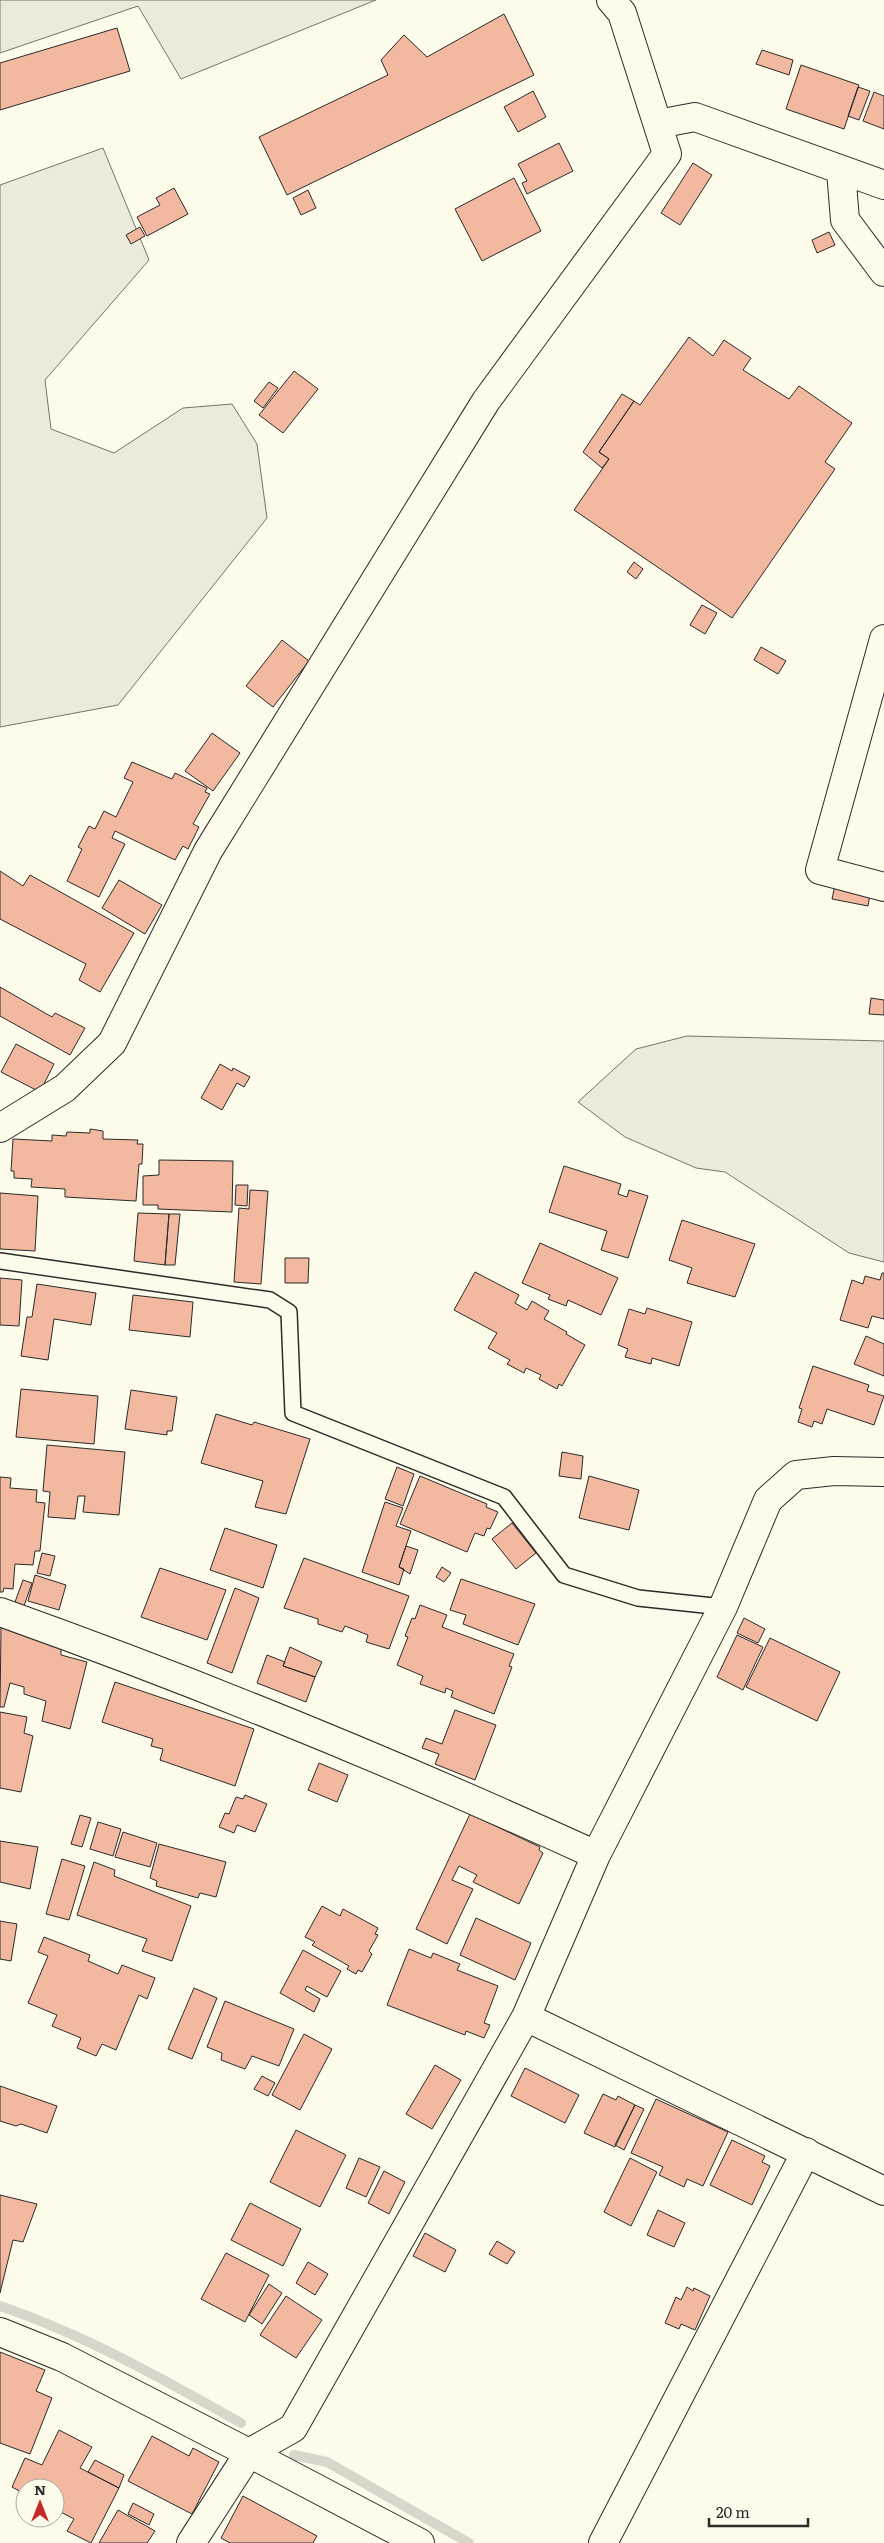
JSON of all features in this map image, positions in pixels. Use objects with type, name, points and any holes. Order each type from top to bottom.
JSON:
[{"type":"street","points":[[0,1128],[65,1088],[112,1043],[208,851],[486,401],[667,154],[622,13],[611,0]]},
{"type":"street","points":[[658,124],[695,118],[884,186]]},
{"type":"street","points":[[841,171],[846,220],[884,272]]},
{"type":"street","points":[[884,639],[820,870],[884,887]]},
{"type":"street","points":[[191,2543],[249,2453],[293,2428],[526,2017],[596,1855],[723,1607],[768,1500],[796,1475],[834,1471],[884,1472]]},
{"type":"street","points":[[0,1612],[110,1651],[244,1704],[458,1792],[596,1855]]},
{"type":"street","points":[[526,2017],[884,2191]]},
{"type":"street","points":[[603,2543],[806,2152]]},
{"type":"street","points":[[0,2332],[62,2357],[420,2543]]},
{"type":"lane","points":[[0,1261],[270,1300],[289,1312],[293,1413],[504,1497],[564,1575],[638,1598],[723,1607]]},
{"type":"shaded area","points":[[0,0],[376,0],[181,79],[138,6],[0,53]]},
{"type":"shaded area","points":[[103,148],[149,260],[45,380],[51,429],[114,453],[183,408],[232,404],[257,444],[267,518],[118,705],[0,727],[0,185]]},
{"type":"shaded area","points":[[687,1036],[884,1041],[884,1262],[849,1253],[725,1172],[696,1168],[625,1137],[578,1102],[636,1049]]},
{"type":"building","points":[[504,14],[534,75],[287,195],[259,137],[388,75],[381,60],[404,35],[427,57]]},
{"type":"building","points":[[117,28],[130,71],[0,110],[0,63]]},
{"type":"building","points":[[762,50],[793,60],[789,75],[756,64]]},
{"type":"building","points":[[801,65],[859,85],[844,129],[786,109]]},
{"type":"building","points":[[858,87],[870,91],[859,120],[848,116]]},
{"type":"building","points":[[533,91],[546,117],[518,132],[504,107]]},
{"type":"building","points":[[874,92],[884,96],[884,129],[863,121]]},
{"type":"building","points":[[559,143],[573,171],[527,194],[522,183],[527,181],[518,164]]},
{"type":"building","points":[[693,163],[712,175],[680,225],[661,213]]},
{"type":"building","points":[[514,178],[541,231],[482,261],[455,209]]},
{"type":"building","points":[[174,188],[188,214],[147,236],[137,217],[160,205],[156,198]]},
{"type":"building","points":[[308,190],[316,208],[301,215],[293,198]]},
{"type":"building","points":[[140,227],[145,236],[131,244],[126,235]]},
{"type":"building","points":[[829,232],[835,245],[817,253],[812,240]]},
{"type":"building","points":[[689,337],[713,356],[724,340],[751,358],[743,370],[789,399],[799,386],[852,423],[825,462],[835,469],[732,618],[574,510],[609,459],[599,452],[634,401],[640,405]]},
{"type":"building","points":[[294,371],[318,389],[283,433],[259,415]]},
{"type":"building","points":[[269,382],[278,388],[263,408],[254,401]]},
{"type":"building","points":[[622,394],[634,401],[599,452],[609,459],[602,468],[583,452]]},
{"type":"building","points":[[634,562],[643,569],[636,579],[627,572]]},
{"type":"building","points":[[702,605],[717,613],[705,634],[690,625]]},
{"type":"building","points":[[282,640],[309,661],[273,707],[246,686]]},
{"type":"building","points":[[761,647],[786,661],[778,674],[754,660]]},
{"type":"building","points":[[212,733],[240,753],[213,791],[185,771]]},
{"type":"building","points":[[132,762],[172,779],[175,773],[207,788],[205,792],[210,794],[193,824],[199,827],[188,849],[183,846],[175,860],[115,831],[112,838],[125,844],[99,897],[67,881],[82,849],[78,847],[89,826],[95,829],[104,811],[116,817],[133,782],[124,778]]},
{"type":"building","points":[[0,871],[23,886],[30,875],[134,933],[100,992],[79,980],[86,964],[0,919]]},
{"type":"building","points":[[119,880],[162,905],[145,934],[102,908]]},
{"type":"building","points":[[836,881],[871,888],[868,906],[832,899]]},
{"type":"building","points":[[0,987],[52,1017],[55,1013],[85,1028],[70,1055],[0,1016]]},
{"type":"building","points":[[871,998],[884,1000],[884,1015],[869,1014]]},
{"type":"building","points":[[16,1044],[54,1064],[40,1092],[1,1072]]},
{"type":"building","points":[[220,1064],[232,1071],[233,1068],[250,1077],[244,1087],[237,1083],[222,1110],[201,1098]]},
{"type":"building","points":[[90,1129],[103,1131],[103,1139],[138,1140],[137,1144],[143,1144],[142,1164],[139,1164],[136,1201],[65,1197],[65,1189],[31,1187],[32,1179],[14,1178],[14,1171],[11,1171],[13,1139],[52,1141],[52,1135],[66,1136],[67,1132],[90,1133]]},
{"type":"building","points":[[159,1160],[233,1161],[232,1212],[158,1209],[158,1205],[143,1205],[143,1176],[159,1175]]},
{"type":"building","points":[[564,1166],[621,1184],[618,1194],[627,1197],[629,1190],[648,1196],[628,1258],[601,1250],[607,1231],[549,1212]]},
{"type":"building","points":[[236,1185],[248,1185],[247,1206],[235,1205]]},
{"type":"building","points":[[250,1190],[268,1191],[261,1284],[234,1282],[239,1208],[249,1209]]},
{"type":"building","points":[[0,1193],[38,1196],[35,1251],[0,1249]]},
{"type":"building","points":[[138,1213],[169,1214],[165,1265],[134,1261]]},
{"type":"building","points":[[169,1214],[180,1214],[175,1265],[165,1265]]},
{"type":"building","points":[[682,1220],[755,1244],[735,1297],[687,1283],[692,1268],[669,1260]]},
{"type":"building","points":[[540,1243],[618,1278],[601,1315],[568,1300],[566,1306],[548,1299],[550,1295],[522,1283]]},
{"type":"building","points":[[285,1258],[309,1258],[308,1283],[285,1283]]},
{"type":"building","points":[[475,1272],[519,1295],[515,1303],[527,1310],[532,1301],[549,1311],[544,1319],[585,1345],[562,1386],[559,1384],[557,1389],[539,1379],[541,1375],[526,1368],[524,1373],[507,1364],[510,1360],[488,1348],[497,1333],[454,1310]]},
{"type":"building","points":[[882,1273],[884,1273],[884,1319],[872,1316],[868,1328],[840,1320],[852,1280],[863,1284],[865,1276],[880,1280]]},
{"type":"building","points":[[0,1278],[22,1280],[19,1326],[0,1325]]},
{"type":"building","points":[[37,1284],[96,1293],[91,1325],[54,1319],[48,1360],[21,1356],[27,1317],[32,1317]]},
{"type":"building","points":[[133,1295],[193,1302],[190,1337],[129,1330]]},
{"type":"building","points":[[647,1308],[692,1322],[679,1366],[652,1358],[651,1364],[625,1357],[628,1349],[618,1345],[629,1309],[645,1314]]},
{"type":"building","points":[[866,1336],[884,1344],[884,1376],[854,1364]]},
{"type":"building","points":[[813,1366],[869,1385],[867,1391],[884,1396],[874,1425],[827,1409],[822,1424],[814,1421],[812,1427],[798,1422],[802,1409],[799,1408]]},
{"type":"building","points":[[21,1389],[98,1396],[94,1444],[16,1437]]},
{"type":"building","points":[[131,1390],[177,1397],[172,1431],[167,1431],[167,1435],[125,1429]]},
{"type":"building","points":[[216,1414],[252,1425],[254,1422],[310,1439],[286,1514],[255,1507],[263,1481],[201,1463]]},
{"type":"building","points":[[47,1445],[125,1452],[119,1515],[83,1512],[85,1496],[78,1496],[75,1519],[48,1517],[50,1492],[43,1491]]},
{"type":"building","points":[[562,1452],[583,1456],[581,1479],[559,1476]]},
{"type":"building","points":[[397,1467],[414,1474],[403,1506],[385,1499]]},
{"type":"building","points":[[420,1476],[487,1504],[486,1507],[498,1512],[490,1529],[487,1528],[484,1536],[475,1533],[467,1552],[400,1524]]},
{"type":"building","points":[[589,1476],[639,1490],[629,1530],[579,1518]]},
{"type":"building","points":[[0,1477],[11,1478],[10,1488],[37,1490],[36,1502],[45,1503],[40,1551],[35,1551],[33,1565],[15,1564],[13,1589],[4,1588],[3,1592],[0,1592]]},
{"type":"building","points":[[385,1502],[403,1508],[396,1526],[411,1531],[399,1567],[404,1569],[399,1585],[362,1572]]},
{"type":"building","points":[[512,1523],[536,1553],[516,1569],[492,1539]]},
{"type":"building","points":[[225,1528],[277,1545],[263,1588],[210,1570]]},
{"type":"building","points":[[406,1546],[418,1550],[410,1574],[399,1567]]},
{"type":"building","points":[[42,1553],[55,1556],[50,1576],[37,1573]]},
{"type":"building","points":[[304,1558],[409,1596],[389,1649],[366,1642],[368,1635],[345,1626],[342,1632],[318,1624],[318,1619],[284,1608]]},
{"type":"building","points":[[442,1567],[451,1573],[444,1582],[436,1577]]},
{"type":"building","points":[[160,1568],[226,1590],[207,1640],[141,1617]]},
{"type":"building","points":[[35,1575],[66,1585],[59,1610],[28,1601]]},
{"type":"building","points":[[461,1579],[535,1604],[518,1645],[463,1624],[466,1615],[450,1610]]},
{"type":"building","points":[[23,1580],[32,1583],[24,1606],[15,1602]]},
{"type":"building","points":[[235,1588],[259,1598],[232,1673],[207,1663]]},
{"type":"building","points":[[420,1605],[447,1615],[442,1627],[514,1654],[509,1666],[512,1667],[494,1714],[451,1697],[453,1691],[446,1688],[445,1693],[420,1684],[423,1676],[397,1665],[408,1637],[405,1636],[412,1618],[415,1619]]},
{"type":"building","points":[[744,1618],[765,1629],[758,1643],[737,1633]]},
{"type":"building","points":[[1,1627],[61,1642],[61,1655],[87,1662],[70,1729],[42,1721],[46,1701],[24,1694],[24,1687],[10,1683],[4,1707],[0,1707]]},
{"type":"building","points":[[737,1635],[763,1647],[743,1690],[717,1677]]},
{"type":"building","points":[[770,1638],[840,1672],[817,1721],[746,1687]]},
{"type":"building","points":[[290,1647],[322,1662],[315,1677],[283,1666]]},
{"type":"building","points":[[267,1655],[285,1662],[283,1666],[315,1677],[306,1702],[257,1683]]},
{"type":"building","points":[[115,1682],[254,1729],[235,1786],[160,1760],[163,1749],[151,1746],[153,1739],[102,1722]]},
{"type":"building","points":[[455,1710],[496,1725],[475,1780],[435,1764],[439,1754],[422,1748],[426,1738],[442,1744]]},
{"type":"building","points":[[0,1712],[27,1717],[24,1733],[33,1736],[21,1792],[0,1788]]},
{"type":"building","points":[[319,1763],[348,1775],[337,1802],[308,1790]]},
{"type":"building","points":[[245,1795],[267,1804],[255,1832],[237,1825],[234,1833],[219,1827],[225,1813],[229,1814],[236,1797],[243,1799]]},
{"type":"building","points":[[470,1814],[540,1847],[539,1850],[543,1853],[519,1904],[473,1882],[477,1875],[459,1866],[452,1880],[473,1889],[447,1944],[416,1929]]},
{"type":"building","points":[[80,1815],[91,1818],[82,1847],[71,1844]]},
{"type":"building","points":[[98,1822],[121,1829],[113,1856],[90,1849]]},
{"type":"building","points":[[123,1832],[157,1843],[150,1867],[115,1857]]},
{"type":"building","points":[[0,1841],[38,1847],[30,1889],[0,1882]]},
{"type":"building","points":[[159,1844],[226,1862],[216,1897],[200,1893],[198,1898],[156,1886],[157,1881],[150,1878]]},
{"type":"building","points":[[62,1859],[85,1866],[69,1920],[46,1914]]},
{"type":"building","points":[[94,1862],[115,1870],[114,1876],[191,1906],[172,1961],[142,1951],[147,1939],[77,1915]]},
{"type":"building","points":[[322,1906],[340,1916],[343,1909],[378,1928],[375,1934],[378,1935],[369,1951],[372,1954],[362,1972],[358,1970],[356,1974],[347,1969],[349,1966],[312,1945],[315,1942],[305,1937]]},
{"type":"building","points":[[476,1918],[531,1943],[515,1980],[460,1955]]},
{"type":"building","points":[[0,1921],[17,1924],[11,1961],[0,1959]]},
{"type":"building","points":[[44,1937],[90,1955],[88,1961],[118,1974],[122,1965],[155,1978],[147,1999],[139,1995],[116,2050],[102,2044],[96,2056],[77,2048],[81,2038],[52,2026],[57,2015],[28,2003],[48,1956],[38,1952]]},
{"type":"building","points":[[409,1949],[431,1958],[433,1953],[460,1964],[457,1970],[498,1986],[484,2023],[490,2025],[484,2038],[466,2031],[465,2035],[387,2005]]},
{"type":"building","points":[[303,1950],[341,1971],[327,1997],[307,1986],[305,1990],[320,1999],[314,2012],[280,1993]]},
{"type":"building","points":[[194,1988],[217,1998],[192,2059],[168,2049]]},
{"type":"building","points":[[225,2001],[294,2029],[279,2066],[252,2056],[245,2069],[221,2060],[222,2053],[207,2047]]},
{"type":"building","points":[[304,2034],[332,2049],[300,2110],[272,2095]]},
{"type":"building","points":[[435,2065],[461,2080],[432,2129],[406,2114]]},
{"type":"building","points":[[525,2068],[579,2095],[565,2123],[511,2096]]},
{"type":"building","points":[[262,2076],[275,2083],[268,2096],[254,2089]]},
{"type":"building","points":[[0,2086],[57,2106],[47,2133],[21,2124],[16,2126],[0,2121]]},
{"type":"building","points":[[603,2094],[616,2100],[618,2096],[635,2105],[615,2147],[584,2133]]},
{"type":"building","points":[[656,2099],[728,2132],[703,2186],[687,2179],[684,2187],[659,2175],[663,2167],[631,2153]]},
{"type":"building","points":[[635,2105],[644,2109],[624,2150],[615,2145]]},
{"type":"building","points":[[296,2130],[346,2155],[320,2207],[270,2182]]},
{"type":"building","points":[[732,2140],[765,2156],[762,2162],[770,2166],[752,2205],[710,2185]]},
{"type":"building","points":[[359,2158],[380,2167],[366,2197],[346,2188]]},
{"type":"building","points":[[630,2158],[657,2172],[631,2226],[604,2212]]},
{"type":"building","points":[[384,2171],[405,2182],[389,2214],[368,2203]]},
{"type":"building","points":[[0,2195],[37,2204],[23,2242],[13,2240],[0,2293]]},
{"type":"building","points":[[250,2203],[301,2229],[283,2266],[231,2240]]},
{"type":"building","points":[[658,2210],[685,2223],[674,2247],[647,2235]]},
{"type":"building","points":[[425,2233],[456,2250],[445,2272],[413,2256]]},
{"type":"building","points":[[497,2241],[515,2252],[507,2264],[489,2254]]},
{"type":"building","points":[[226,2253],[269,2275],[245,2322],[201,2299]]},
{"type":"building","points":[[308,2262],[328,2274],[315,2295],[296,2283]]},
{"type":"building","points":[[269,2284],[282,2293],[262,2324],[249,2315]]},
{"type":"building","points":[[687,2287],[693,2291],[694,2288],[710,2296],[695,2330],[681,2324],[679,2329],[665,2323],[676,2297],[681,2300]]},
{"type":"building","points":[[286,2296],[322,2320],[296,2358],[260,2335]]},
{"type":"building","points":[[0,2352],[45,2370],[36,2391],[52,2398],[30,2454],[0,2443]]},
{"type":"building","points":[[59,2430],[92,2447],[80,2468],[119,2488],[91,2543],[67,2531],[74,2519],[65,2514],[65,2478],[16,2478],[25,2458],[42,2465]]},
{"type":"building","points":[[152,2436],[189,2456],[193,2448],[219,2462],[192,2514],[128,2481]]},
{"type":"building","points":[[95,2460],[124,2475],[119,2488],[88,2472]]},
{"type":"building","points":[[243,2496],[317,2536],[313,2543],[230,2543],[221,2538]]},
{"type":"building","points":[[133,2503],[154,2514],[149,2525],[128,2514]]},
{"type":"building","points":[[118,2510],[155,2531],[147,2543],[99,2543]]},
{"type":"waterway","points":[[0,2306],[63,2330],[93,2344],[153,2374],[241,2423]]},
{"type":"waterway","points":[[294,2455],[327,2462],[469,2543]]}]
